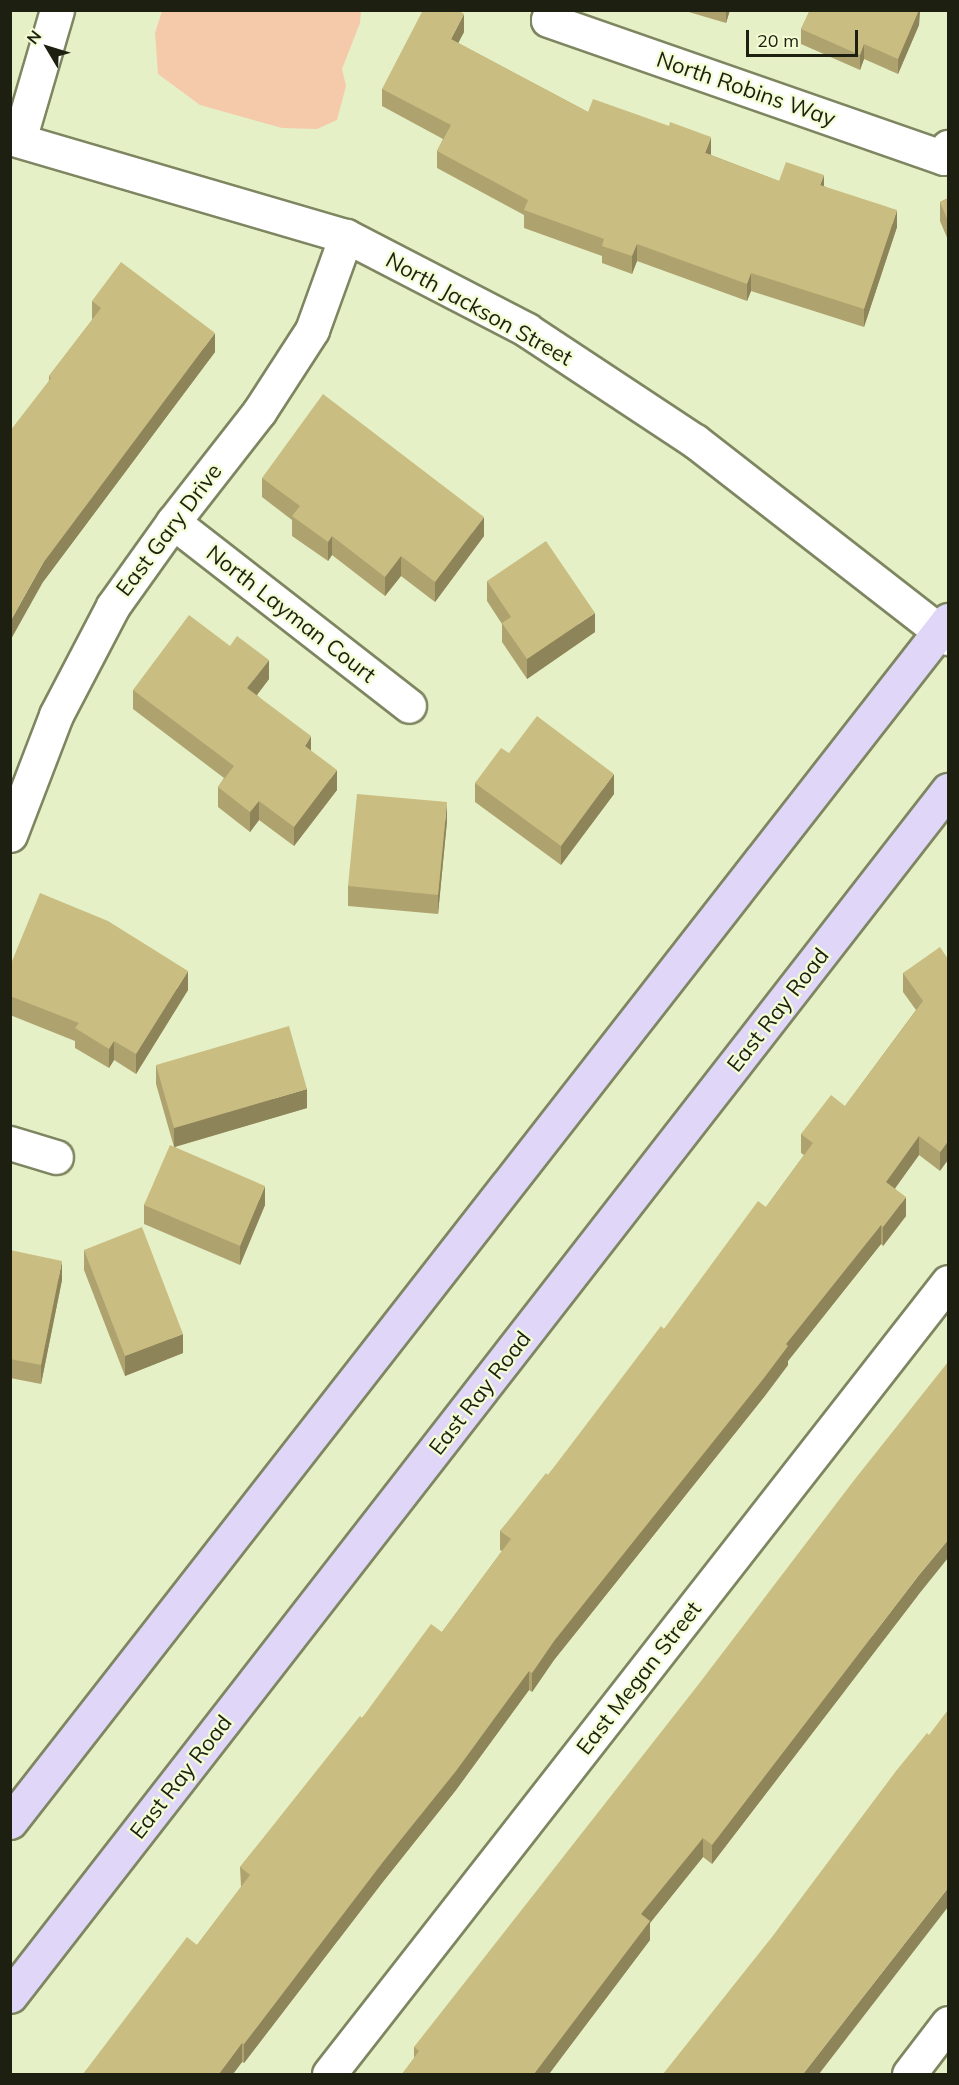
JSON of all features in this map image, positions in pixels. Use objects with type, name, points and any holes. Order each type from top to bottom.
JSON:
[{"type":"main road","points":[[10,1822],[945,630]]},
{"type":"main road","name":"East Ray Road","points":[[10,1996],[948,790]]},
{"type":"street","points":[[15,139],[57,10]]},
{"type":"street","name":"North Robins Way","points":[[550,15],[946,152]]},
{"type":"street","name":"North Jackson Street","points":[[15,139],[346,236],[527,330],[694,441],[945,630]]},
{"type":"street","name":"East Gary Drive","points":[[10,835],[61,705],[113,606],[173,522],[259,412],[312,330],[346,236]]},
{"type":"street","name":"North Layman Court","points":[[173,522],[409,706]]},
{"type":"street","points":[[10,1143],[56,1157]]},
{"type":"street","name":"East Megan Street","points":[[329,2074],[948,1282]]},
{"type":"street","points":[[909,2074],[948,2023]]},
{"type":"shaded area","points":[[162,11],[361,11],[360,23],[342,69],[346,86],[337,120],[317,129],[282,128],[200,105],[158,74],[155,33]]},
{"type":"building","points":[[423,10],[458,10],[464,14],[451,39],[588,112],[593,99],[669,126],[670,122],[711,137],[705,153],[779,181],[786,162],[824,175],[820,185],[897,210],[864,309],[751,273],[747,284],[637,244],[632,256],[602,246],[604,239],[524,210],[528,200],[437,151],[451,125],[382,89]]},
{"type":"building","points":[[810,10],[919,10],[898,59],[864,44],[860,55],[801,29]]},
{"type":"building","points":[[948,198],[948,221],[940,202]]},
{"type":"building","points":[[121,262],[215,333],[43,563],[10,622],[10,431],[101,308],[92,301]]},
{"type":"building","points":[[323,394],[484,517],[435,582],[401,556],[385,577],[332,536],[328,542],[292,516],[300,506],[262,478]]},
{"type":"building","points":[[546,541],[595,613],[527,659],[502,623],[511,617],[487,581]]},
{"type":"building","points":[[189,615],[230,646],[237,636],[269,660],[247,688],[311,736],[305,746],[337,770],[294,827],[259,801],[250,812],[218,787],[234,766],[133,690]]},
{"type":"building","points":[[537,716],[614,774],[561,846],[475,783],[501,748],[509,753]]},
{"type":"building","points":[[357,794],[447,802],[438,895],[348,886]]},
{"type":"building","points":[[40,893],[108,921],[188,971],[136,1054],[114,1041],[109,1049],[75,1028],[79,1023],[10,996],[10,966]]},
{"type":"building","points":[[940,947],[948,959],[948,1141],[940,1152],[919,1136],[886,1182],[906,1197],[786,1344],[788,1346],[764,1378],[554,1641],[532,1673],[529,1671],[456,1771],[219,2074],[83,2074],[187,1937],[197,1945],[250,1875],[240,1867],[360,1716],[362,1718],[431,1624],[442,1632],[511,1539],[500,1531],[546,1473],[548,1475],[661,1326],[664,1329],[758,1201],[766,1207],[813,1143],[801,1134],[831,1095],[845,1106],[923,1001],[903,973]]},
{"type":"building","points":[[289,1026],[307,1089],[174,1128],[156,1065]]},
{"type":"building","points":[[170,1145],[265,1186],[240,1246],[144,1205]]},
{"type":"building","points":[[142,1227],[183,1334],[125,1356],[84,1250]]},
{"type":"building","points":[[10,1250],[62,1261],[41,1365],[10,1359]]},
{"type":"building","points":[[948,1362],[948,1540],[712,1845],[703,1838],[641,1914],[650,1921],[534,2074],[402,2074],[419,2051],[414,2047]]},
{"type":"building","points":[[948,1710],[948,1888],[803,2074],[663,2074],[772,1937],[896,1771]]}]
